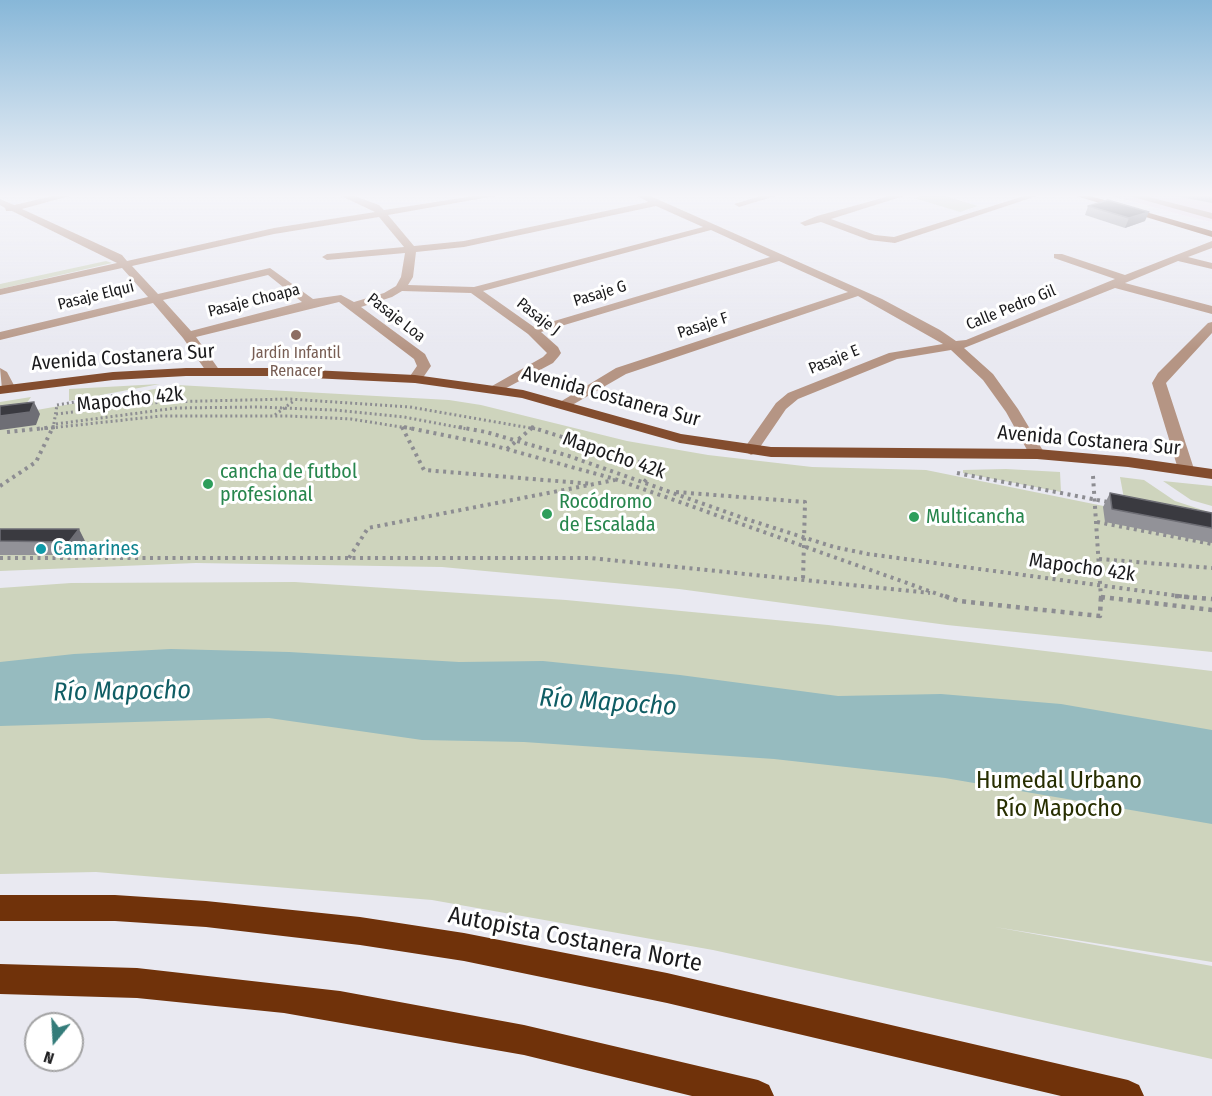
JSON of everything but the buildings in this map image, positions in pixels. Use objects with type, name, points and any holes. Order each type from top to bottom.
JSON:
[{"type":"highway","name":"Autopista Costanera Norte","points":[[0,908],[115,908],[206,914],[360,931],[464,946],[667,988],[1128,1096]]},
{"type":"highway","points":[[0,979],[137,983],[284,998],[352,1008],[524,1040],[758,1096]]},
{"type":"main road","name":"Avenida Costanera Sur","points":[[4,390],[139,374],[213,371],[415,379],[497,389],[680,438],[751,450],[790,453],[1037,454],[1186,469],[1212,474]]},
{"type":"street","points":[[91,246],[121,261],[188,335],[213,371]]},
{"type":"street","points":[[0,282],[196,246]]},
{"type":"street","points":[[354,306],[388,295],[400,288],[407,277],[411,249],[409,246]]},
{"type":"street","points":[[327,257],[440,246]]},
{"type":"street","points":[[400,288],[474,290],[640,246]]},
{"type":"street","points":[[755,246],[859,292],[916,321],[956,347],[979,366],[1001,394],[1037,454]]},
{"type":"street","name":"Calle Pedro Gil","points":[[956,347],[1207,246]]},
{"type":"street","points":[[1058,256],[1120,281],[1212,310]]},
{"type":"street","name":"Pasaje G","points":[[532,332],[780,257]]},
{"type":"street","points":[[1178,258],[1212,266]]},
{"type":"street","points":[[0,292],[121,261]]},
{"type":"street","name":"Pasaje Elqui","points":[[0,336],[270,271],[310,303]]},
{"type":"street","name":"Pasaje J","points":[[474,290],[532,332],[551,347],[554,353],[552,357],[497,389]]},
{"type":"street","name":"Pasaje F","points":[[562,405],[621,371],[859,292]]},
{"type":"street","name":"Pasaje Loa","points":[[328,299],[341,298],[354,306],[420,357],[424,366],[415,379]]},
{"type":"street","name":"Pasaje Choapa","points":[[188,335],[328,299]]},
{"type":"street","points":[[1186,469],[1159,383],[1163,376],[1212,326]]},
{"type":"street","name":"Pasaje E","points":[[751,450],[781,406],[793,396],[894,356],[956,347]]},
{"type":"street","points":[[0,372],[4,390]]},
{"type":"path","points":[[0,486],[36,462],[54,425],[57,382]]},
{"type":"path","points":[[56,414],[161,402],[295,400],[410,407],[533,427],[603,452],[658,468],[644,482]]},
{"type":"path","points":[[274,416],[295,400]]},
{"type":"path","name":"Mapocho 42k","points":[[54,425],[176,408],[284,408],[404,417],[467,428],[569,456],[803,537],[867,554],[1212,599]]},
{"type":"path","points":[[0,433],[54,425],[162,416],[351,419],[431,431],[615,479],[959,601],[1100,616],[1101,586],[1093,470]]},
{"type":"path","points":[[402,427],[424,470],[600,484]]},
{"type":"path","points":[[507,449],[533,427]]},
{"type":"path","points":[[956,473],[1118,504]]},
{"type":"path","points":[[349,558],[368,528],[600,484],[615,479]]},
{"type":"path","points":[[669,491],[805,502],[803,580]]},
{"type":"path","points":[[1097,522],[1212,544]]},
{"type":"path","points":[[90,557],[100,544]]},
{"type":"path","points":[[0,558],[590,558],[938,594]]},
{"type":"path","points":[[1099,559],[1212,568]]},
{"type":"path","points":[[1101,597],[1212,610]]},
{"type":"green space","points":[[106,261],[112,263],[0,289],[0,284]]},
{"type":"green space","points":[[160,384],[69,401],[69,389]]},
{"type":"green space","points":[[177,385],[449,400],[481,405],[627,441],[708,455],[812,467],[926,470],[1212,528],[1212,652],[947,625],[679,589],[442,567],[196,563],[0,571],[0,402],[31,397],[20,413]]},
{"type":"green space","points":[[1006,469],[1060,472],[1061,492],[963,473],[963,470]]},
{"type":"green space","points":[[1120,477],[1144,480],[1175,501],[1212,513],[1125,504]]},
{"type":"green space","points":[[1163,481],[1212,486],[1212,506],[1191,500]]},
{"type":"green space","name":"Humedal Urbano Río Mapocho","points":[[295,582],[566,600],[828,625],[1212,671],[1212,962],[995,927],[1212,966],[1212,1059],[713,950],[432,900],[96,872],[0,874],[0,588],[71,583]]},
{"type":"water","name":"Río Mapocho","points":[[171,649],[289,652],[459,662],[543,661],[680,675],[838,696],[941,694],[1061,704],[1212,730],[1212,824],[945,778],[774,759],[524,742],[422,740],[269,718],[0,726],[0,662],[74,654]]},
{"type":"place","name":"Jardín Infantil Renacer","points":[[296,335]]},
{"type":"place","name":"cancha de futbol profesional","points":[[208,484]]},
{"type":"place","name":"Rocódromo de Escalada","points":[[547,514]]},
{"type":"place","name":"Multicancha","points":[[914,517]]},
{"type":"place","name":"Camarines","points":[[41,549]]}]
